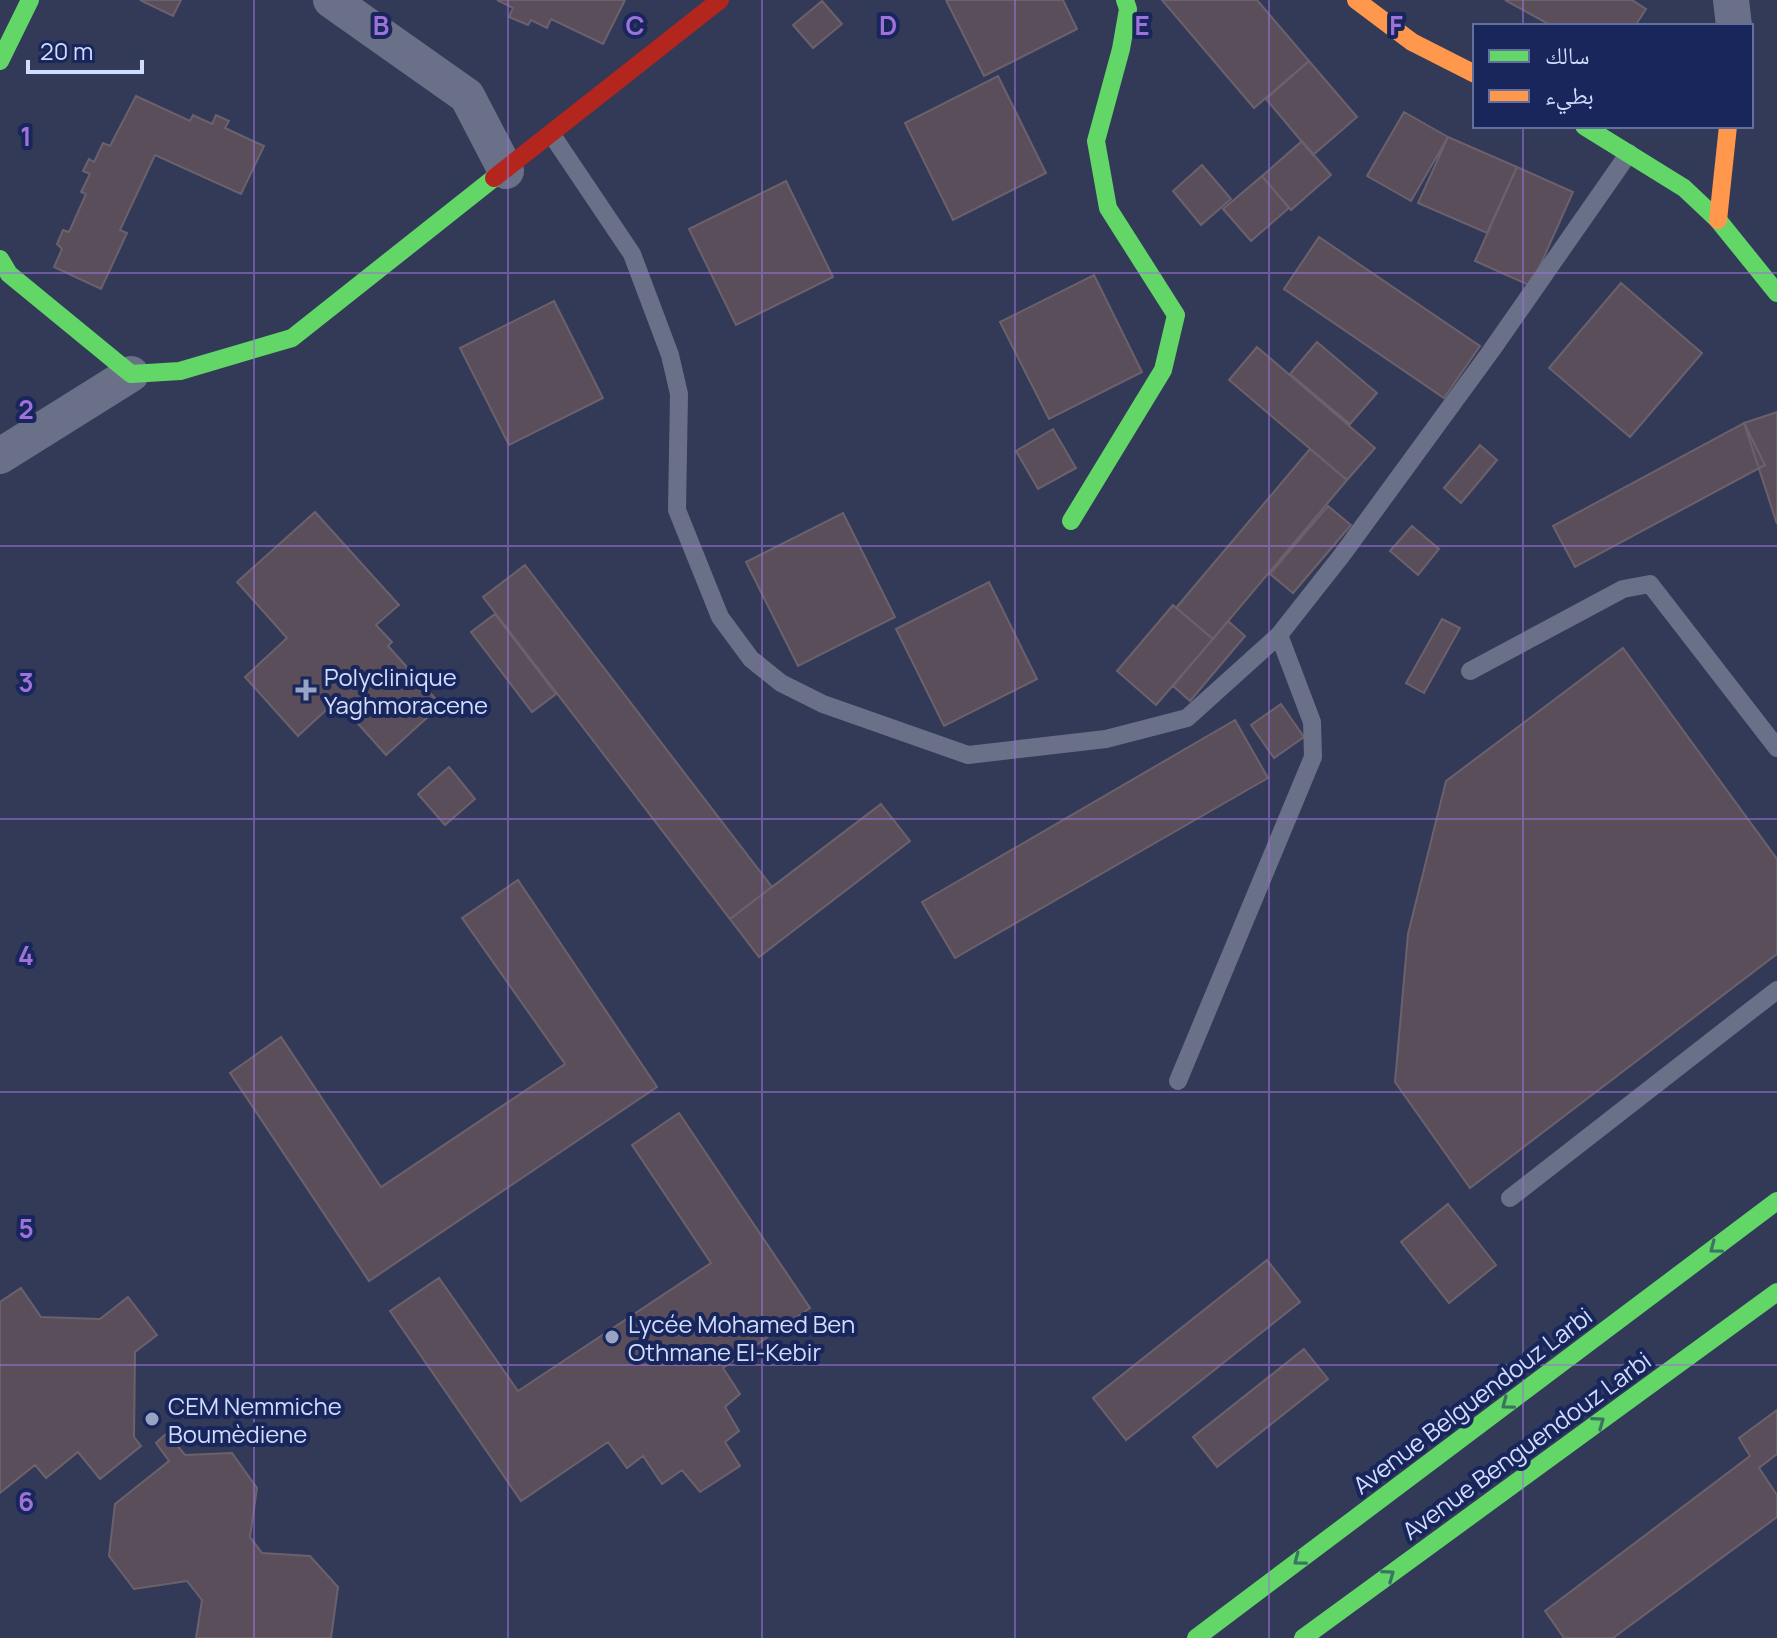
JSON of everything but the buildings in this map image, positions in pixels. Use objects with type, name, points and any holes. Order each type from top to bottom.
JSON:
[{"type":"main road","points":[[0,61],[30,0]]},
{"type":"main road","points":[[0,259],[9,274],[131,374],[180,371],[292,338],[720,0]]},
{"type":"main road","points":[[1071,521],[1163,370],[1176,315],[1108,208],[1096,141],[1121,49],[1128,9],[1125,0]]},
{"type":"main road","points":[[1356,0],[1396,34],[1429,54],[1473,73]]},
{"type":"main road","points":[[1587,128],[1684,188],[1718,220],[1777,293]]},
{"type":"main road","points":[[1718,220],[1728,128]]},
{"type":"main road","name":"Avenue Belguendouz Larbi","points":[[1196,1638],[1777,1201]]},
{"type":"main road","name":"Avenue Benguendouz Larbi","points":[[1303,1638],[1777,1292]]},
{"type":"street","points":[[331,0],[467,96],[506,171]]},
{"type":"street","points":[[1731,0],[1734,24]]},
{"type":"street","points":[[0,456],[131,374]]},
{"type":"lane","points":[[552,135],[632,254],[670,355],[679,394],[677,510],[720,617],[751,659],[781,683],[823,704],[968,755],[1106,739],[1187,718],[1279,635],[1342,555],[1491,351],[1629,153]]},
{"type":"lane","points":[[1470,671],[1623,589],[1650,584],[1777,748]]},
{"type":"lane","points":[[1178,1081],[1313,757],[1312,722],[1279,635]]},
{"type":"lane","points":[[1510,1198],[1777,990]]},
{"type":"traffic: fast","points":[[0,61],[30,0]]},
{"type":"traffic: fast","points":[[1071,521],[1163,370],[1176,315],[1108,208],[1096,141],[1121,49],[1128,9],[1125,0]]},
{"type":"traffic: fast","points":[[1587,128],[1684,188],[1718,220],[1777,293]]},
{"type":"traffic: fast","points":[[0,259],[9,274],[131,374],[180,371],[292,338],[494,178]]},
{"type":"traffic: fast","points":[[1196,1638],[1777,1201]]},
{"type":"traffic: fast","points":[[1303,1638],[1777,1292]]},
{"type":"traffic: slow","points":[[1356,0],[1412,42],[1473,73]]},
{"type":"traffic: slow","points":[[1718,220],[1728,128]]},
{"type":"traffic: jam","points":[[494,178],[720,0]]},
{"type":"place","name":"Polyclinique Yaghmoracene","points":[[306,690]]},
{"type":"place","name":"Lycée Mohamed Ben Othmane El-Kebir","points":[[612,1337]]},
{"type":"place","name":"CEM Nemmiche Boumèdiene","points":[[152,1419]]}]
